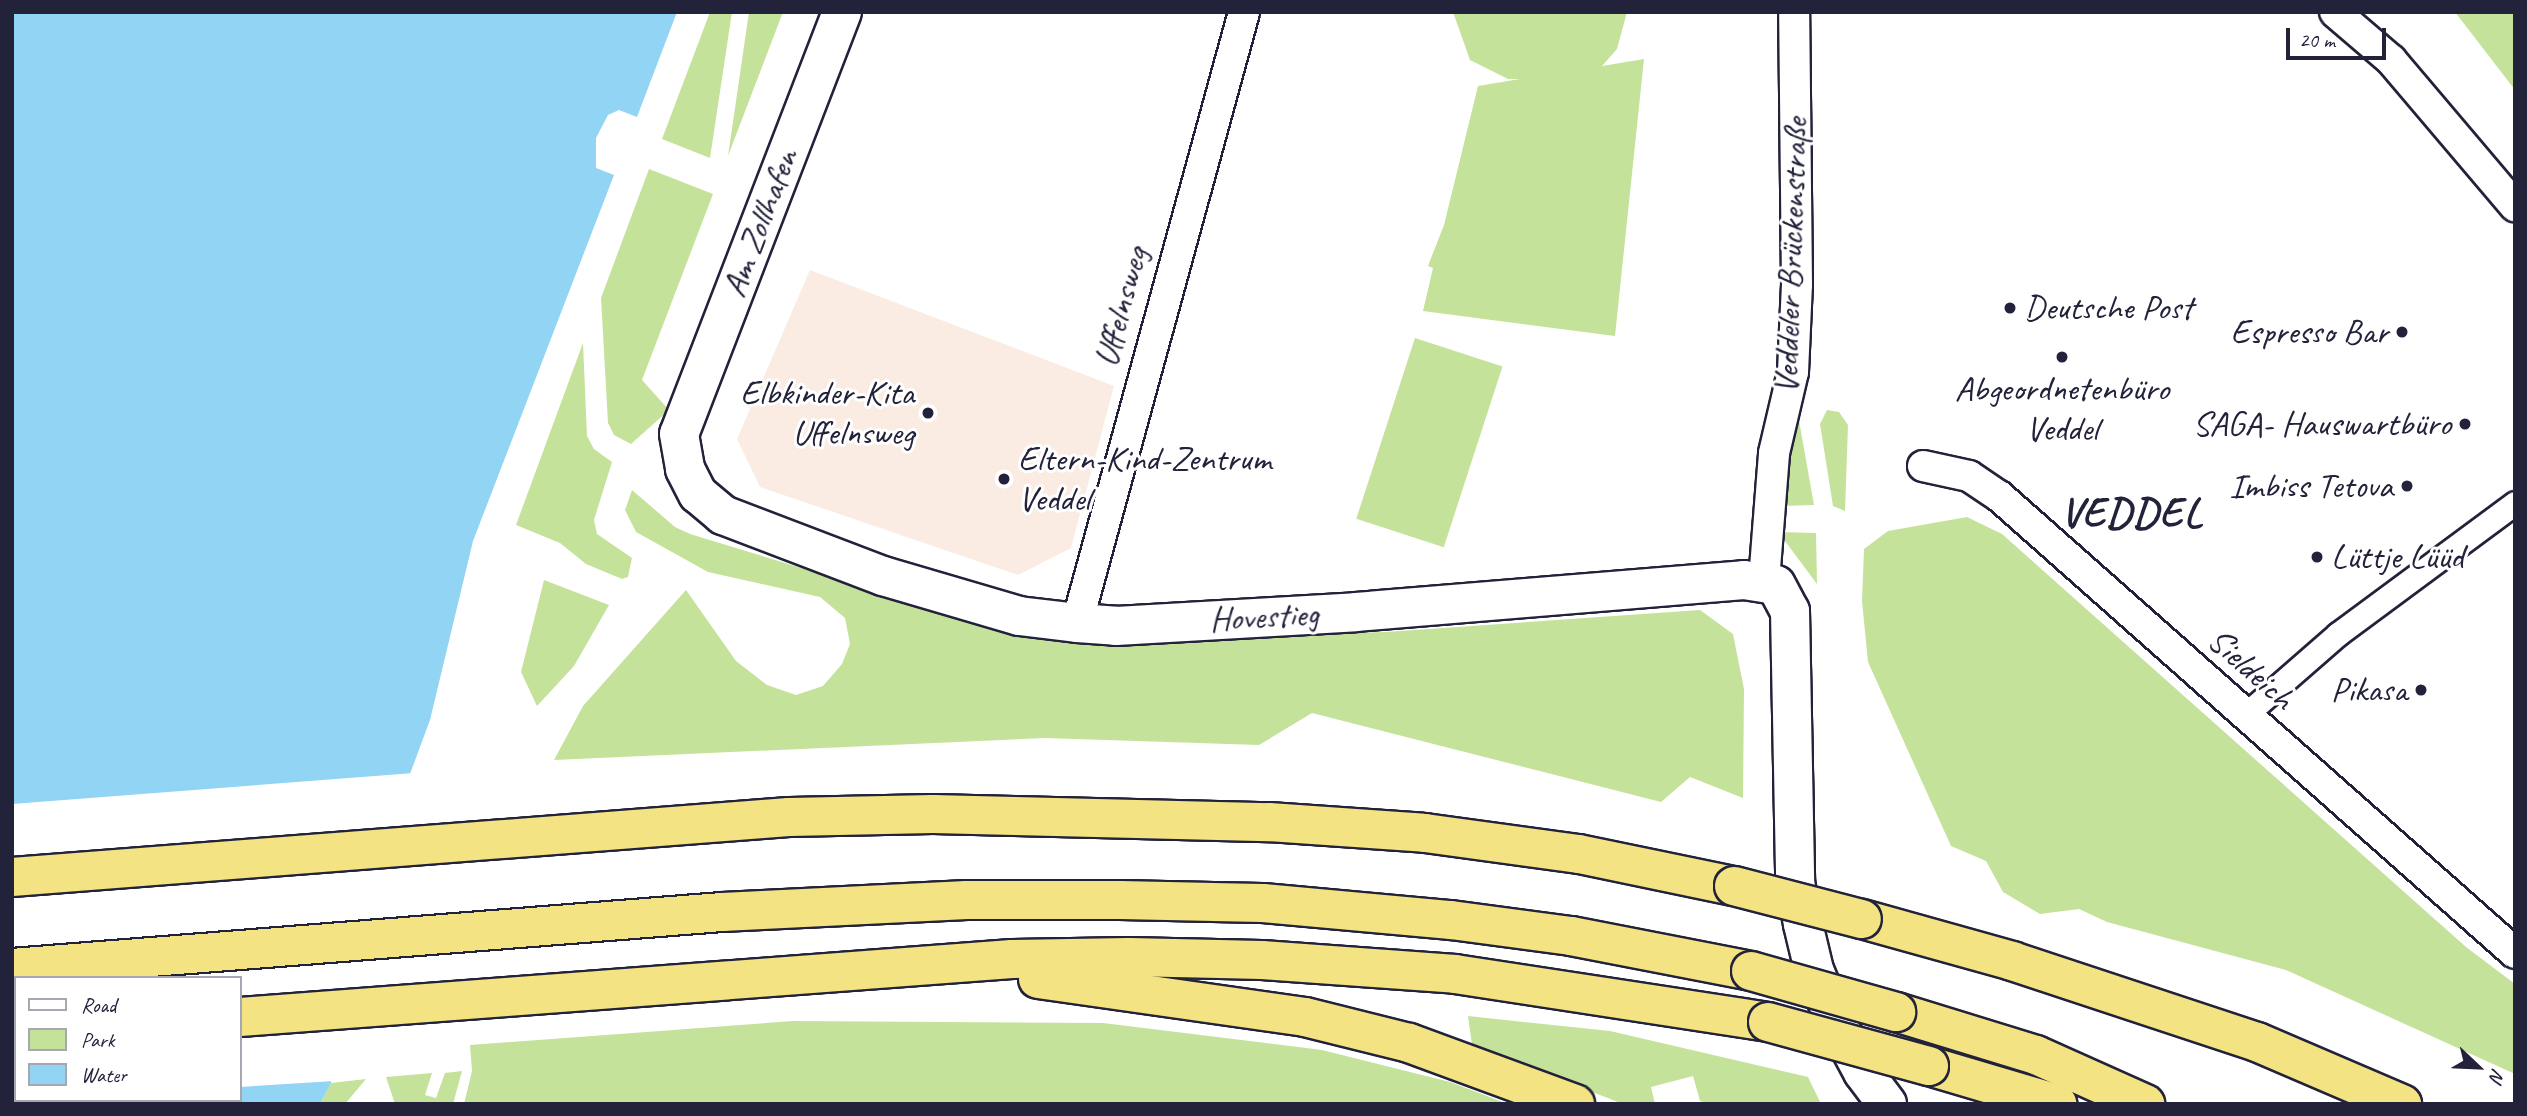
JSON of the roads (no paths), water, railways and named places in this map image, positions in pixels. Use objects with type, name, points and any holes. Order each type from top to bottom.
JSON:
[{"type":"highway","points":[[12,877],[789,817],[920,815],[1269,822],[1425,833],[1579,854],[1734,886],[1861,919],[2012,961],[2258,1042],[2402,1104]]},
{"type":"highway","points":[[12,968],[522,927],[967,900],[1250,903],[1545,932],[1751,971],[2036,1055],[2145,1104]]},
{"type":"highway","points":[[242,1017],[949,964],[1129,957],[1276,961],[1455,974],[1768,1022],[2057,1104]]},
{"type":"highway","points":[[949,964],[1306,1017],[1409,1043],[1575,1104]]},
{"type":"street","name":"Am Zollhafen","points":[[679,435],[842,12]]},
{"type":"street","name":"Uffelnsweg","points":[[1077,623],[1244,12]]},
{"type":"street","name":"Veddeler Brückenstraße","points":[[1764,582],[1774,453],[1793,372],[1797,285],[1794,12]]},
{"type":"street","points":[[2335,12],[2391,60],[2515,206]]},
{"type":"street","name":"Hovestieg","points":[[679,435],[685,469],[698,494],[723,515],[883,576],[1019,617],[1116,626],[1356,612],[1709,582],[1764,582]]},
{"type":"street","name":"Sieldeich","points":[[1923,466],[1955,471],[1986,485],[2515,953]]},
{"type":"street","points":[[2245,715],[2338,634],[2515,503]]},
{"type":"street","points":[[1764,582],[1776,585],[1789,601],[1794,720],[1795,882],[1814,970],[1857,1062],[1887,1104]]},
{"type":"water","points":[[12,12],[677,12],[637,117],[619,110],[608,115],[596,138],[596,168],[614,175],[473,541],[430,720],[354,925],[331,1083],[320,1104],[12,1104]]},
{"type":"place","name":"Deutsche Post","points":[[2010,308]]},
{"type":"place","name":"Espresso Bar","points":[[2402,332]]},
{"type":"place","name":"Abgeordnetenbüro Veddel","points":[[2062,357]]},
{"type":"place","name":"Elbkinder-Kita Uffelnsweg","points":[[928,413]]},
{"type":"place","name":"SAGA- Hauswartbüro","points":[[2465,424]]},
{"type":"place","name":"Eltern-Kind-Zentrum Veddel","points":[[1004,479]]},
{"type":"place","name":"Imbiss Tetova","points":[[2407,486]]},
{"type":"place","name":"Lüttje Lüüd","points":[[2317,557]]},
{"type":"place","name":"Pikasa","points":[[2421,690]]},
{"type":"district","name":"VEDDEL","points":[[2132,513]]}]
